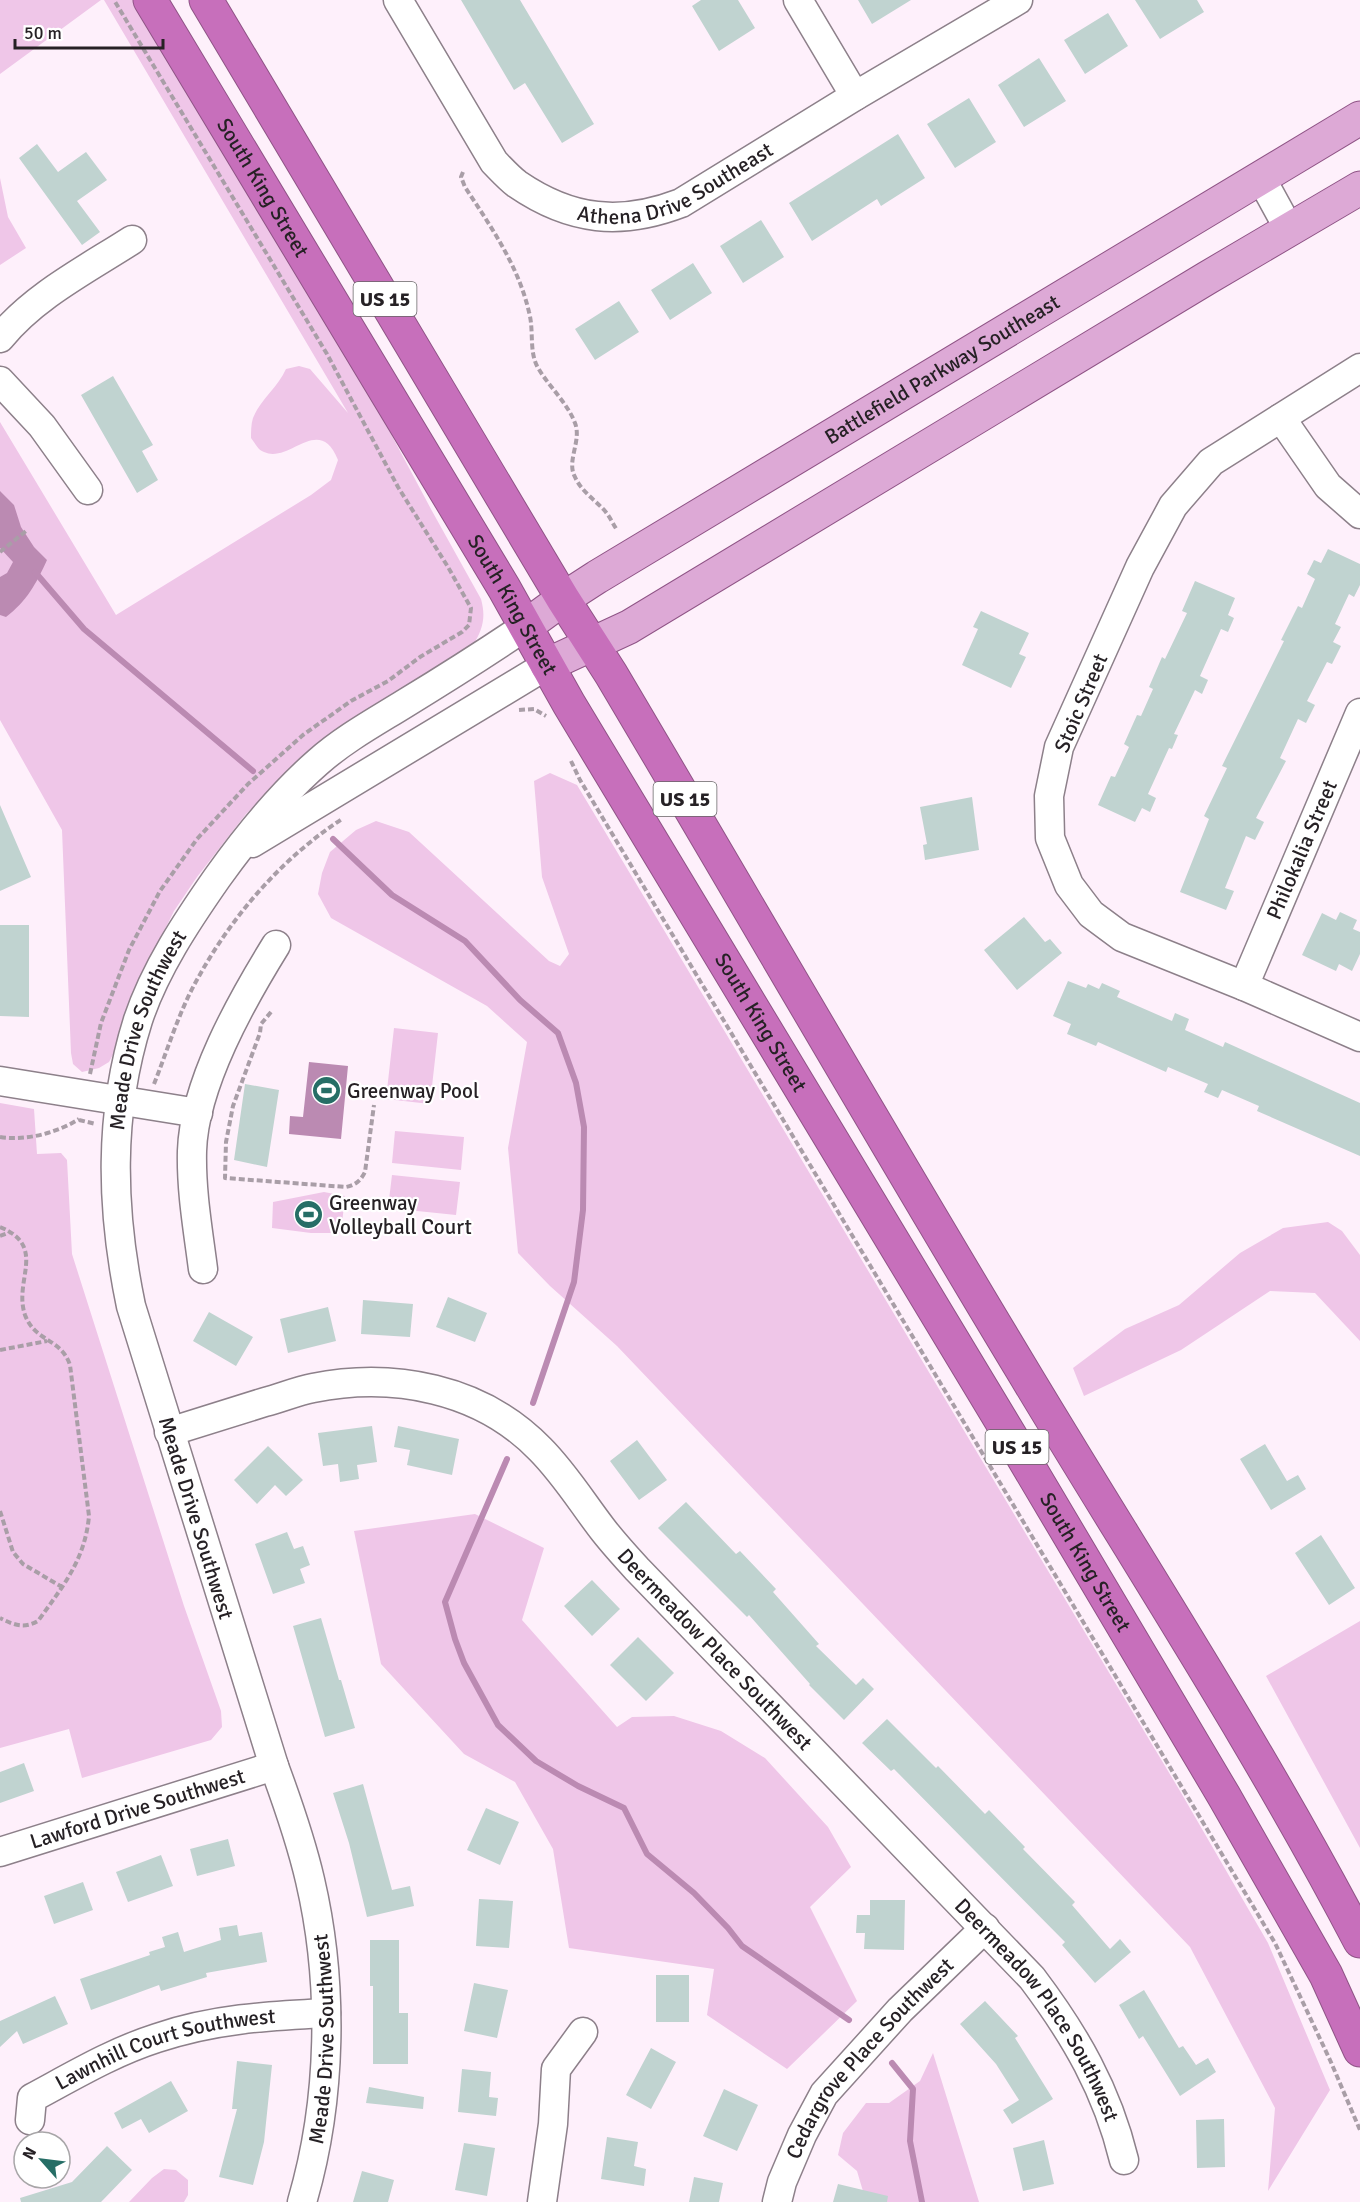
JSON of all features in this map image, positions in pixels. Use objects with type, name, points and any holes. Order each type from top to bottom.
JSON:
[{"type":"highway","name":"South King Street","points":[[150,0],[1224,1796],[1326,1975],[1360,2050]]},
{"type":"highway","name":"US 15","points":[[206,0],[562,598],[623,694],[1021,1368],[1221,1694],[1319,1862],[1360,1941]]},
{"type":"main road","name":"Battlefield Parkway Southeast","points":[[526,626],[562,598],[1360,118]]},
{"type":"main road","points":[[547,665],[629,627],[1176,296],[1360,188]]},
{"type":"street","name":"Athena Drive Southeast","points":[[398,0],[494,162],[515,183],[540,198],[565,209],[598,217],[653,214],[681,203],[855,96],[1018,0]]},
{"type":"street","points":[[798,0],[855,96]]},
{"type":"street","points":[[1261,178],[1290,231]]},
{"type":"street","points":[[0,338],[13,322],[38,302],[132,240]]},
{"type":"street","name":"Stoic Street","points":[[1360,368],[1211,462],[1173,506],[1140,567],[1059,747],[1050,796],[1050,838],[1069,885],[1091,914],[1122,937],[1360,1036]]},
{"type":"street","points":[[0,381],[42,426],[88,490]]},
{"type":"street","points":[[1281,418],[1328,486],[1360,514]]},
{"type":"street","name":"Meade Drive Southwest","points":[[302,2202],[318,2131],[324,2072],[326,2013],[320,1940],[310,1881],[295,1823],[274,1766],[131,1306],[120,1255],[116,1211],[118,1114],[139,1019],[159,973],[183,929],[256,825],[318,762],[342,743],[526,626]]},
{"type":"street","name":"Meade Drive Southwest","points":[[235,854],[547,665]]},
{"type":"street","name":"Philokalia Street","points":[[1244,986],[1353,752],[1360,713]]},
{"type":"street","points":[[203,1269],[192,1192],[192,1148],[198,1113],[213,1067],[235,1014],[276,945]]},
{"type":"street","points":[[0,1081],[118,1114],[150,1106],[198,1113]]},
{"type":"street","name":"Deermeadow Place Southwest","points":[[169,1432],[310,1388],[346,1383],[379,1382],[417,1385],[454,1395],[491,1412],[515,1427],[540,1448],[565,1477],[604,1532],[637,1569],[1032,1978],[1061,2016],[1085,2055],[1104,2096],[1124,2160]]},
{"type":"street","name":"Lawford Drive Southwest","points":[[0,1852],[274,1766]]},
{"type":"street","name":"Cedargrove Place Southwest","points":[[777,2202],[782,2182],[802,2135],[824,2094],[900,2010],[985,1928]]},
{"type":"street","name":"Lawnhill Court Southwest","points":[[30,2120],[32,2098],[111,2056],[157,2038],[207,2024],[255,2016],[326,2013]]},
{"type":"street","points":[[542,2202],[553,2124],[556,2070],[583,2032]]},
{"type":"path","points":[[114,0],[327,354],[398,487]]},
{"type":"path","points":[[463,172],[461,177],[465,187],[514,266],[530,314],[536,365],[569,412],[576,426],[577,439],[572,464],[574,476],[594,502],[605,511],[617,530]]},
{"type":"path","points":[[0,552],[26,531]]},
{"type":"path","points":[[510,714],[519,710],[534,709],[549,718],[551,722]]},
{"type":"path","points":[[567,753],[586,791],[1275,1943],[1360,2130]]},
{"type":"path","points":[[150,1106],[155,1083],[177,1023],[198,978],[220,942],[246,907],[298,851],[350,814]]},
{"type":"path","points":[[270,1012],[261,1024],[260,1033],[233,1106],[226,1142],[225,1178],[346,1187],[354,1185],[362,1179],[365,1172],[374,1105]]},
{"type":"path","points":[[79,1120],[118,1114]]},
{"type":"path","points":[[0,1227],[11,1231],[26,1248],[22,1298],[25,1314],[33,1329],[61,1348],[70,1365],[89,1516],[87,1535],[72,1574],[38,1621],[20,1627],[0,1618]]},
{"type":"path","points":[[0,1236],[11,1231]]},
{"type":"path","points":[[0,1350],[48,1341]]},
{"type":"path","points":[[0,1511],[13,1552],[23,1564],[62,1587]]},
{"type":"shaded area","points":[[0,0],[101,0],[0,74]]},
{"type":"shaded area","points":[[104,0],[135,0],[350,357],[481,599],[483,617],[479,634],[473,645],[280,780],[246,814],[174,911],[138,984],[109,1062],[99,1068],[82,1072],[73,1064],[71,1053],[62,830],[0,720],[0,422],[116,615],[311,495],[331,480],[338,460],[330,447],[322,441],[313,440],[274,454],[262,451],[251,438],[256,411],[286,369],[299,366],[310,369],[348,413]]},
{"type":"shaded area","points":[[0,178],[8,217],[26,248],[0,265]]},
{"type":"shaded area","points":[[0,491],[14,505],[21,527],[34,547],[47,560],[30,592],[6,617],[0,615],[0,577],[7,573],[13,562],[0,548]]},
{"type":"shaded area","points":[[550,773],[577,785],[1180,1791],[1268,1943],[1330,2090],[1268,2191],[1275,2108],[1190,1947],[617,1346],[550,1286],[518,1253],[508,1148],[527,1042],[487,1006],[331,918],[318,894],[322,873],[330,852],[356,830],[376,821],[409,832],[549,961],[560,966],[569,954],[542,877],[534,781]]},
{"type":"shaded area","points":[[394,1028],[438,1033],[430,1104],[386,1099]]},
{"type":"shaded area","name":"Greenway Pool","points":[[309,1062],[348,1066],[341,1139],[289,1134],[290,1116],[303,1117]]},
{"type":"shaded area","points":[[0,1103],[34,1109],[37,1154],[61,1153],[67,1160],[72,1254],[184,1606],[221,1711],[222,1727],[211,1740],[82,1778],[69,1729],[0,1748]]},
{"type":"shaded area","points":[[395,1131],[464,1137],[461,1170],[392,1163]]},
{"type":"shaded area","points":[[392,1175],[460,1182],[456,1215],[388,1208]]},
{"type":"shaded area","name":"Greenway Volleyball Court","points":[[324,1192],[345,1196],[341,1233],[311,1233],[272,1228],[273,1202]]},
{"type":"shaded area","points":[[1328,1222],[1342,1231],[1360,1255],[1360,1341],[1315,1293],[1270,1291],[1181,1350],[1084,1396],[1073,1368],[1125,1329],[1179,1305],[1240,1253],[1283,1228]]},
{"type":"shaded area","points":[[475,1514],[544,1548],[522,1620],[617,1727],[632,1717],[674,1716],[721,1731],[765,1758],[828,1827],[851,1867],[810,1907],[857,2001],[787,2069],[707,2015],[714,1969],[569,1948],[553,1849],[515,1782],[464,1754],[381,1664],[354,1531]]},
{"type":"shaded area","points":[[1360,1621],[1360,1848],[1266,1676]]},
{"type":"shaded area","points":[[933,2053],[979,2202],[864,2202],[865,2198],[857,2171],[838,2155],[843,2133],[866,2103],[889,2103],[920,2081]]},
{"type":"shaded area","points":[[164,2169],[176,2170],[188,2180],[188,2195],[184,2202],[129,2202],[152,2178]]},
{"type":"building","points":[[461,0],[520,0],[594,124],[562,143],[525,83],[514,90]]},
{"type":"building","points":[[701,0],[738,0],[755,28],[719,51],[692,6]]},
{"type":"building","points":[[858,0],[911,0],[872,24]]},
{"type":"building","points":[[1135,0],[1197,0],[1204,12],[1160,39]]},
{"type":"building","points":[[1108,13],[1128,46],[1085,74],[1064,40]]},
{"type":"building","points":[[1039,58],[1066,101],[1024,127],[998,85]]},
{"type":"building","points":[[969,98],[996,142],[955,168],[927,124]]},
{"type":"building","points":[[898,134],[925,178],[881,206],[877,199],[812,241],[789,203]]},
{"type":"building","points":[[37,144],[58,172],[86,152],[107,180],[77,201],[100,232],[82,245],[19,158]]},
{"type":"building","points":[[761,220],[784,257],[743,283],[720,246]]},
{"type":"building","points":[[693,263],[712,293],[670,320],[651,290]]},
{"type":"building","points":[[619,301],[639,332],[595,360],[575,329]]},
{"type":"building","points":[[113,376],[153,445],[142,451],[158,480],[137,493],[81,395]]},
{"type":"building","points":[[1328,549],[1360,564],[1360,585],[1354,597],[1349,594],[1335,624],[1341,627],[1333,642],[1341,646],[1332,664],[1327,662],[1307,701],[1315,705],[1306,723],[1298,719],[1280,758],[1286,761],[1256,818],[1264,822],[1255,840],[1246,836],[1225,888],[1234,891],[1226,910],[1180,892],[1209,819],[1204,816],[1227,768],[1222,766],[1284,641],[1281,640],[1298,606],[1302,608],[1315,579],[1307,574],[1314,560],[1321,563]]},
{"type":"building","points":[[1195,581],[1235,598],[1228,615],[1234,618],[1228,632],[1221,629],[1200,676],[1208,680],[1202,694],[1195,690],[1174,734],[1178,735],[1172,749],[1169,748],[1148,794],[1156,798],[1150,812],[1142,808],[1135,822],[1098,805],[1111,776],[1115,777],[1129,747],[1124,744],[1137,715],[1141,716],[1153,689],[1149,687],[1162,657],[1165,659],[1187,613],[1182,611]]},
{"type":"building","points":[[981,611],[1029,633],[1019,654],[1026,657],[1011,688],[962,665],[978,629],[973,627]]},
{"type":"building","points":[[972,797],[979,850],[925,860],[923,845],[927,844],[920,807]]},
{"type":"building","points":[[0,805],[31,877],[0,891]]},
{"type":"building","points":[[1340,912],[1357,920],[1353,929],[1360,932],[1360,954],[1352,971],[1339,964],[1336,971],[1302,955],[1322,913],[1336,920]]},
{"type":"building","points":[[1024,917],[1045,942],[1050,939],[1062,953],[1017,990],[984,950]]},
{"type":"building","points":[[0,925],[29,925],[29,1017],[0,1016]]},
{"type":"building","points":[[1068,981],[1086,988],[1088,984],[1099,989],[1102,983],[1120,991],[1117,997],[1172,1021],[1175,1013],[1189,1019],[1185,1030],[1223,1047],[1225,1042],[1360,1103],[1360,1156],[1257,1111],[1259,1106],[1222,1090],[1218,1098],[1204,1092],[1208,1084],[1168,1067],[1166,1072],[1098,1042],[1096,1046],[1067,1034],[1071,1024],[1053,1016]]},
{"type":"building","points":[[245,1084],[279,1090],[267,1167],[234,1160]]},
{"type":"building","points":[[448,1297],[487,1313],[475,1342],[436,1327]]},
{"type":"building","points":[[363,1300],[413,1304],[410,1337],[361,1334]]},
{"type":"building","points":[[328,1307],[336,1341],[288,1353],[280,1319]]},
{"type":"building","points":[[209,1312],[253,1337],[236,1366],[193,1341]]},
{"type":"building","points":[[372,1426],[377,1462],[357,1465],[359,1479],[340,1482],[338,1464],[323,1466],[318,1433]]},
{"type":"building","points":[[398,1426],[459,1439],[452,1475],[407,1465],[410,1450],[394,1447]]},
{"type":"building","points":[[637,1440],[667,1480],[639,1500],[610,1461]]},
{"type":"building","points":[[1265,1444],[1287,1481],[1298,1475],[1306,1489],[1271,1510],[1240,1459]]},
{"type":"building","points":[[268,1446],[303,1480],[286,1496],[275,1485],[257,1504],[234,1480]]},
{"type":"building","points":[[686,1502],[736,1554],[740,1551],[776,1589],[773,1592],[819,1644],[816,1646],[856,1685],[863,1678],[874,1689],[844,1720],[809,1685],[749,1615],[747,1617],[658,1528]]},
{"type":"building","points":[[287,1532],[294,1549],[303,1546],[310,1565],[300,1569],[305,1583],[273,1594],[255,1544]]},
{"type":"building","points":[[1321,1535],[1355,1588],[1329,1605],[1295,1553]]},
{"type":"building","points":[[592,1580],[620,1609],[592,1636],[564,1606]]},
{"type":"building","points":[[321,1618],[355,1728],[325,1737],[293,1626]]},
{"type":"building","points":[[638,1637],[674,1673],[646,1701],[610,1665]]},
{"type":"building","points":[[887,1719],[985,1814],[989,1810],[1025,1847],[1023,1849],[1075,1902],[1072,1905],[1110,1949],[1120,1939],[1131,1952],[1095,1983],[1062,1945],[1065,1942],[894,1769],[891,1771],[862,1743]]},
{"type":"building","points":[[24,1763],[34,1791],[0,1803],[0,1772]]},
{"type":"building","points":[[363,1784],[392,1890],[410,1886],[414,1906],[367,1917],[349,1843],[333,1793]]},
{"type":"building","points":[[486,1808],[519,1822],[500,1865],[467,1850]]},
{"type":"building","points":[[228,1839],[235,1866],[197,1876],[190,1849]]},
{"type":"building","points":[[161,1855],[173,1886],[128,1902],[116,1872]]},
{"type":"building","points":[[83,1882],[93,1910],[54,1924],[44,1896]]},
{"type":"building","points":[[479,1899],[513,1901],[509,1948],[476,1946]]},
{"type":"building","points":[[870,1900],[905,1900],[904,1950],[864,1949],[865,1933],[856,1933],[857,1915],[870,1915]]},
{"type":"building","points":[[237,1925],[239,1936],[262,1932],[267,1962],[206,1973],[207,1977],[161,1991],[159,1985],[91,2010],[80,1979],[150,1955],[149,1952],[165,1947],[162,1937],[178,1932],[184,1952],[221,1940],[219,1928]]},
{"type":"building","points":[[370,1940],[399,1940],[399,2013],[408,2013],[408,2064],[373,2064],[373,1986],[370,1986]]},
{"type":"building","points":[[656,1975],[689,1975],[689,2022],[656,2022]]},
{"type":"building","points":[[474,1983],[508,1990],[497,2038],[464,2031]]},
{"type":"building","points":[[1144,1990],[1179,2048],[1183,2046],[1196,2065],[1208,2058],[1216,2072],[1180,2096],[1143,2036],[1139,2039],[1119,2005]]},
{"type":"building","points":[[55,1996],[68,2024],[23,2044],[17,2031],[0,2047],[0,2021]]},
{"type":"building","points":[[985,2001],[1018,2036],[1015,2038],[1053,2099],[1012,2124],[1003,2110],[1019,2100],[996,2064],[960,2024]]},
{"type":"building","points":[[651,2048],[676,2062],[651,2109],[626,2095]]},
{"type":"building","points":[[237,2061],[272,2065],[264,2142],[253,2185],[219,2177],[237,2109],[232,2109]]},
{"type":"building","points":[[462,2069],[491,2072],[489,2097],[498,2098],[496,2116],[458,2112]]},
{"type":"building","points":[[171,2081],[188,2111],[149,2133],[141,2119],[122,2129],[114,2113]]},
{"type":"building","points":[[369,2087],[424,2097],[423,2109],[366,2103]]},
{"type":"building","points":[[724,2089],[758,2105],[737,2151],[703,2136]]},
{"type":"building","points":[[1224,2119],[1225,2167],[1197,2168],[1196,2120]]},
{"type":"building","points":[[607,2137],[638,2142],[634,2166],[646,2169],[644,2186],[601,2179]]},
{"type":"building","points":[[1044,2140],[1054,2184],[1023,2191],[1013,2148]]},
{"type":"building","points":[[464,2143],[495,2148],[487,2196],[455,2190]]},
{"type":"building","points":[[107,2146],[132,2170],[101,2202],[21,2202],[20,2198],[46,2190],[72,2190],[72,2182]]},
{"type":"building","points":[[362,2171],[394,2180],[388,2202],[353,2202]]},
{"type":"building","points":[[694,2177],[723,2183],[719,2202],[689,2202]]},
{"type":"building","points":[[838,2184],[888,2196],[887,2202],[833,2202]]},
{"type":"waterway","points":[[35,572],[84,629],[253,771]]},
{"type":"waterway","points":[[333,839],[392,895],[465,941],[520,1000],[558,1033],[576,1083],[584,1127],[583,1210],[574,1282],[533,1403]]},
{"type":"waterway","points":[[507,1459],[445,1602],[464,1663],[498,1725],[536,1761],[578,1786],[624,1808],[647,1854],[694,1893],[742,1946],[849,2020]]},
{"type":"waterway","points":[[892,2063],[913,2089],[910,2141],[922,2202]]},
{"type":"place","name":"Greenway Pool","points":[[326,1091]]},
{"type":"place","name":"Greenway Volleyball Court","points":[[308,1215]]}]
